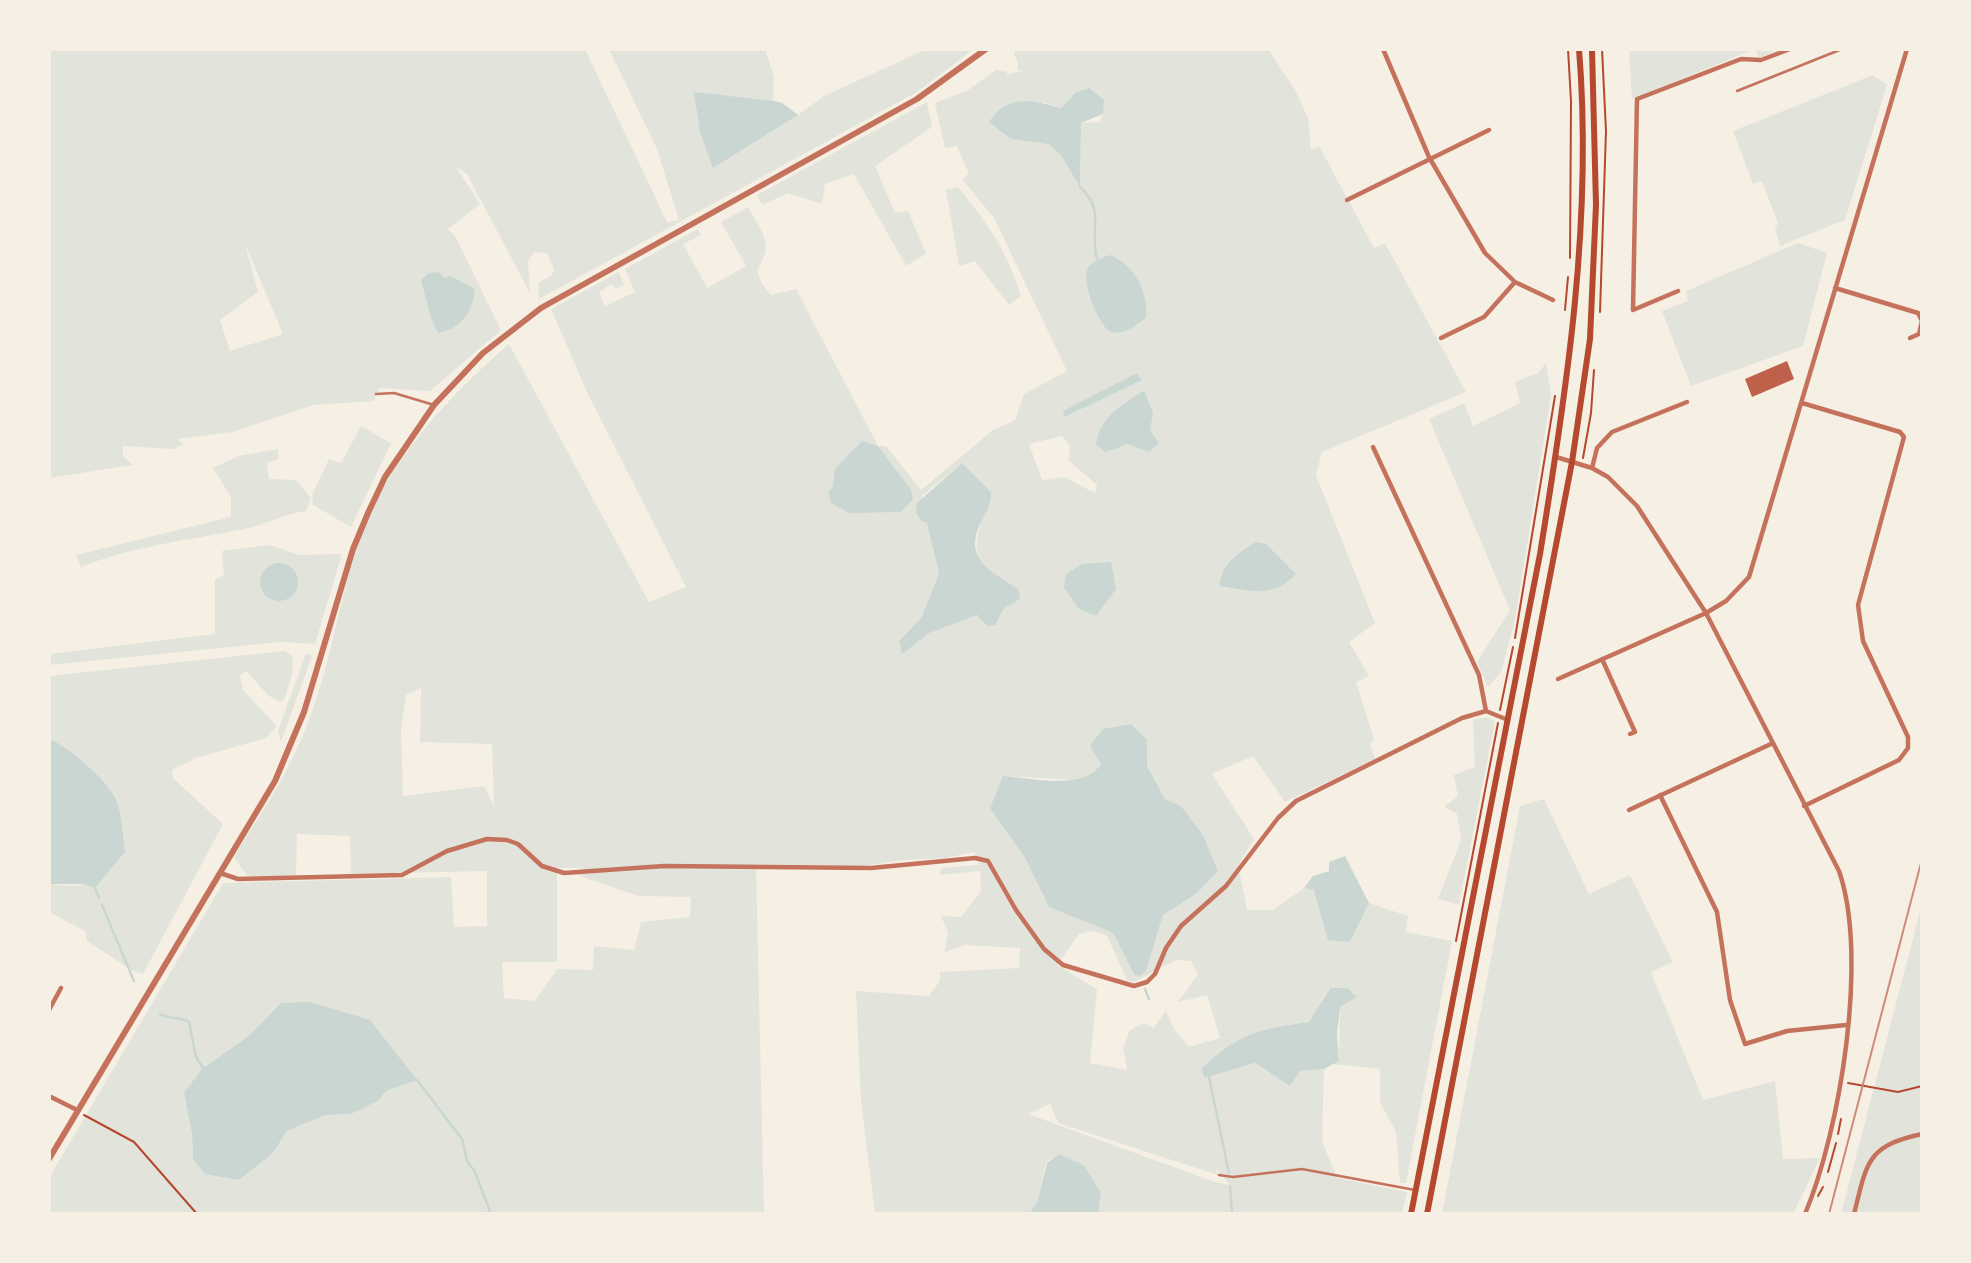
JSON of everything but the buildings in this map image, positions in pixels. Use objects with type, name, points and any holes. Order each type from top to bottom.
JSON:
[{"type":"main road","points":[[1411,1214],[1508,720],[1556,457],[1578,273],[1582,179],[1579,49]]},
{"type":"main road","points":[[1427,1214],[1572,462],[1590,326],[1596,205],[1592,49]]},
{"type":"street","points":[[49,1159],[275,781],[293,741],[353,549],[368,513],[385,478],[434,405],[483,353],[541,308],[917,99],[986,49]]},
{"type":"street","points":[[1383,49],[1429,157],[1485,253],[1515,282],[1553,300]]},
{"type":"street","points":[[1678,291],[1633,310],[1637,99],[1741,59],[1761,60],[1790,49]]},
{"type":"street","points":[[1558,679],[1706,613],[1726,601],[1749,577],[1908,49]]},
{"type":"street","points":[[1347,200],[1429,157],[1489,130]]},
{"type":"street","points":[[1441,338],[1484,317],[1515,282]]},
{"type":"street","points":[[1835,288],[1918,313],[1922,321],[1919,334],[1910,338]]},
{"type":"street","points":[[1592,468],[1597,448],[1612,432],[1687,402]]},
{"type":"street","points":[[1802,403],[1900,432],[1904,437],[1858,605],[1863,641],[1908,737],[1908,748],[1899,760],[1804,806]]},
{"type":"street","points":[[1373,447],[1479,676],[1486,711]]},
{"type":"street","points":[[1556,457],[1592,468],[1612,480],[1637,506],[1706,613],[1839,871],[1847,893],[1853,959],[1846,1025],[1827,1147],[1805,1214]]},
{"type":"street","points":[[1602,659],[1635,732],[1630,734]]},
{"type":"street","points":[[220,873],[238,879],[402,875],[447,851],[487,839],[507,840],[518,844],[542,866],[564,873],[652,867],[871,868],[975,858],[988,861],[1023,920],[1044,949],[1063,965],[1134,986],[1147,982],[1155,974],[1166,948],[1181,926],[1226,886],[1278,818],[1296,801],[1462,718],[1486,711],[1508,720]]},
{"type":"street","points":[[1629,810],[1773,743]]},
{"type":"street","points":[[1660,795],[1717,912],[1722,928],[1730,1000],[1745,1044],[1787,1031],[1846,1025]]},
{"type":"street","points":[[49,1010],[61,988]]},
{"type":"street","points":[[49,1096],[77,1110]]},
{"type":"street","points":[[1854,1214],[1865,1172],[1873,1156],[1894,1140],[1922,1134]]},
{"type":"lane","points":[[1737,91],[1842,49]]},
{"type":"lane","points":[[376,394],[394,393],[434,405]]},
{"type":"lane","points":[[1219,1175],[1233,1177],[1302,1169],[1415,1190]]},
{"type":"path","points":[[1569,49],[1572,101],[1570,260]]},
{"type":"path","points":[[1566,310],[1569,272]]},
{"type":"path","points":[[1453,953],[1558,387]]},
{"type":"path","points":[[1847,1083],[1898,1092],[1922,1086]]},
{"type":"path","points":[[77,1110],[134,1142],[197,1214]]},
{"type":"shaded area","points":[[49,49],[585,49],[667,222],[679,220],[657,149],[609,49],[765,49],[774,77],[773,100],[798,115],[824,96],[927,49],[974,49],[917,92],[539,299],[538,283],[552,275],[554,269],[547,253],[534,252],[528,262],[530,293],[467,174],[456,167],[480,204],[448,229],[455,236],[501,330],[430,391],[379,388],[374,401],[313,405],[233,432],[177,439],[184,444],[173,449],[123,446],[123,456],[133,465],[49,478]],"holes":[[[244,241],[283,334],[230,351],[220,320],[258,292]]]},
{"type":"shaded area","points":[[1016,49],[1268,49],[1295,90],[1308,118],[1311,150],[1319,146],[1374,248],[1385,243],[1466,392],[1322,452],[1316,475],[1375,623],[1349,642],[1369,676],[1356,682],[1374,739],[1370,744],[1375,759],[1285,802],[1253,756],[1212,774],[1254,839],[1238,865],[1247,910],[1273,910],[1304,888],[1314,890],[1350,942],[1369,903],[1408,916],[1406,932],[1452,941],[1406,1183],[1400,1183],[1396,1132],[1380,1102],[1380,1069],[1333,1064],[1339,1060],[1340,1007],[1329,988],[1309,1022],[1263,1030],[1238,1040],[1201,1069],[1205,1078],[1255,1063],[1290,1086],[1300,1071],[1324,1069],[1322,1141],[1337,1178],[1407,1192],[1402,1214],[1098,1214],[1101,1193],[1084,1165],[1059,1154],[1046,1162],[1038,1200],[1029,1214],[875,1214],[861,1101],[856,991],[929,996],[940,981],[940,972],[1019,968],[1020,948],[964,945],[944,953],[948,933],[941,916],[961,917],[981,891],[980,871],[940,875],[941,868],[979,865],[975,852],[945,858],[901,860],[851,868],[756,867],[764,1214],[49,1214],[49,1178],[223,883],[451,877],[454,927],[487,926],[487,871],[351,874],[350,836],[297,834],[296,876],[247,876],[234,857],[282,778],[306,728],[321,684],[356,549],[367,519],[382,491],[399,463],[440,411],[509,344],[649,602],[686,587],[587,392],[551,309],[619,272],[624,285],[616,289],[612,284],[599,292],[605,306],[635,292],[625,269],[698,229],[701,235],[683,244],[707,288],[746,266],[721,222],[748,207],[762,231],[766,245],[757,270],[762,284],[771,295],[796,289],[878,446],[886,446],[921,490],[993,430],[1015,420],[1024,394],[1067,371],[994,218],[962,179],[969,174],[957,146],[945,148],[935,103],[968,90],[996,70],[1008,72],[1006,75],[1022,71],[1017,70],[1018,63],[1014,53]],"holes":[[[1075,93],[1103,114],[1100,122],[1081,123],[1080,185],[1061,155],[1047,144],[1042,102],[1061,108]],[[1062,436],[1070,446],[1068,460],[1097,485],[1095,493],[1064,477],[1042,480],[1029,444]],[[962,463],[991,492],[978,533],[981,563],[992,574],[1018,589],[1004,608],[982,618],[978,615],[899,641],[921,618],[939,572],[922,496]],[[421,688],[420,742],[492,744],[494,806],[484,786],[403,796],[401,731],[406,695]],[[1147,740],[1147,766],[1165,799],[1181,806],[1203,835],[1218,871],[1163,915],[1146,971],[1134,974],[1113,933],[1049,907],[1025,858],[990,808],[1003,776],[1074,780],[1095,773],[1101,764]],[[557,868],[581,868],[580,876],[638,896],[691,897],[690,917],[641,922],[634,950],[594,946],[593,970],[557,969],[535,1001],[504,998],[502,962],[557,962]],[[1093,931],[1107,936],[1127,980],[1134,982],[1176,960],[1191,961],[1198,974],[1178,1002],[1207,995],[1220,1038],[1189,1047],[1174,1029],[1166,1011],[1153,1028],[1144,1023],[1130,1030],[1123,1048],[1127,1070],[1090,1063],[1097,989],[1057,965],[1079,934]],[[257,1038],[417,1080],[386,1091],[378,1101],[351,1114],[325,1115],[287,1131],[272,1154],[239,1180],[193,1159],[192,1134],[184,1093],[201,1070]],[[1050,1104],[1058,1123],[1218,1175],[1216,1169],[1230,1185],[1215,1182],[1028,1114]]]},
{"type":"shaded area","points":[[1629,49],[1755,49],[1632,99]]},
{"type":"shaded area","points":[[1755,49],[1780,49],[1759,58]]},
{"type":"shaded area","points":[[1873,75],[1887,85],[1845,220],[1780,246],[1775,229],[1778,223],[1762,181],[1753,184],[1733,131]]},
{"type":"shaded area","points":[[1089,88],[1104,100],[1103,114],[1081,123],[1080,187],[1061,155],[1048,144],[1011,139],[989,122],[996,113],[1012,103],[1040,103],[1061,108],[1075,93]]},
{"type":"shaded area","points":[[694,92],[773,101],[782,103],[798,115],[713,168],[700,132]]},
{"type":"shaded area","points":[[927,102],[932,127],[875,166],[895,213],[908,211],[926,254],[906,266],[854,174],[825,184],[822,204],[788,193],[762,205],[757,195]]},
{"type":"shaded area","points":[[958,187],[987,225],[1010,265],[1021,296],[1009,305],[975,261],[959,266],[946,190]]},
{"type":"shaded area","points":[[1798,243],[1827,253],[1803,346],[1691,386],[1662,311],[1688,301],[1686,291]]},
{"type":"shaded area","points":[[1110,255],[1119,259],[1133,272],[1145,299],[1146,318],[1120,332],[1110,331],[1105,327],[1092,303],[1087,284],[1087,270],[1091,264]]},
{"type":"shaded area","points":[[438,272],[445,278],[450,276],[475,289],[472,305],[464,318],[453,328],[438,333],[421,280],[429,273]]},
{"type":"shaded area","points":[[1546,363],[1551,395],[1515,620],[1501,672],[1488,687],[1477,662],[1510,610],[1429,419],[1464,403],[1473,426],[1520,403],[1515,382],[1538,373]]},
{"type":"shaded area","points":[[1137,373],[1142,380],[1064,417],[1063,411]]},
{"type":"shaded area","points":[[1144,391],[1153,413],[1150,430],[1159,443],[1149,452],[1128,444],[1106,452],[1096,445],[1107,419]]},
{"type":"shaded area","points":[[361,426],[391,443],[351,527],[313,505],[312,495],[329,459],[341,463]]},
{"type":"shaded area","points":[[862,441],[878,446],[911,490],[913,499],[901,512],[849,513],[831,503],[828,491],[833,487],[835,469]]},
{"type":"shaded area","points":[[278,449],[278,459],[267,463],[269,479],[296,480],[311,498],[306,511],[244,529],[141,549],[81,567],[76,555],[231,517],[231,497],[213,468],[238,456]]},
{"type":"shaded area","points":[[962,463],[991,492],[976,535],[978,555],[990,570],[1018,589],[1020,599],[1004,608],[995,625],[987,626],[977,615],[929,633],[902,654],[899,641],[921,618],[939,573],[927,523],[921,521],[916,512],[917,503]]},
{"type":"shaded area","points":[[1256,542],[1266,544],[1296,574],[1270,590],[1251,591],[1219,586],[1224,571],[1232,560]]},
{"type":"shaded area","points":[[270,545],[300,555],[342,554],[315,644],[281,642],[49,665],[49,654],[215,634],[215,580],[224,575],[222,551]]},
{"type":"shaded area","points":[[1111,562],[1116,589],[1096,616],[1079,609],[1064,588],[1066,574],[1082,564]]},
{"type":"shaded area","points":[[279,563],[292,569],[298,582],[292,595],[279,601],[266,595],[260,582],[266,569]]},
{"type":"shaded area","points":[[285,651],[293,657],[292,675],[284,700],[280,702],[269,696],[246,671],[240,675],[243,690],[277,726],[266,738],[196,758],[172,770],[173,778],[223,824],[143,974],[135,972],[87,941],[85,931],[49,912],[49,884],[75,885],[93,882],[109,871],[125,852],[115,797],[76,756],[49,739],[49,676]]},
{"type":"shaded area","points":[[306,653],[312,656],[281,742],[278,731]]},
{"type":"shaded area","points":[[1486,717],[1495,721],[1459,905],[1438,899],[1461,840],[1457,814],[1444,807],[1458,796],[1454,775],[1475,767],[1473,720]]},
{"type":"shaded area","points":[[1131,724],[1147,740],[1147,766],[1165,799],[1181,806],[1203,835],[1218,871],[1197,893],[1163,915],[1146,971],[1139,976],[1134,974],[1113,933],[1049,907],[1025,858],[990,808],[1003,776],[1056,781],[1082,778],[1093,772],[1101,764],[1090,746],[1103,729]]},
{"type":"shaded area","points":[[49,739],[86,764],[103,781],[117,803],[125,852],[95,888],[83,884],[49,884]]},
{"type":"shaded area","points":[[1544,799],[1589,894],[1630,875],[1673,962],[1651,972],[1703,1100],[1775,1081],[1783,1159],[1820,1158],[1793,1214],[1442,1214],[1520,806]]},
{"type":"shaded area","points":[[1345,856],[1369,903],[1350,942],[1328,940],[1314,890],[1304,888],[1313,876],[1329,871],[1329,862]]},
{"type":"shaded area","points":[[1922,904],[1922,1214],[1841,1214]]},
{"type":"shaded area","points":[[1330,988],[1347,988],[1357,997],[1340,1007],[1337,1034],[1339,1061],[1324,1069],[1300,1071],[1290,1086],[1255,1063],[1205,1078],[1201,1069],[1238,1040],[1263,1030],[1309,1022]]},
{"type":"shaded area","points":[[310,1002],[370,1020],[417,1080],[386,1091],[378,1101],[351,1114],[325,1115],[287,1131],[272,1154],[239,1180],[205,1174],[193,1159],[192,1134],[184,1093],[201,1070],[250,1035],[281,1003]]},
{"type":"shaded area","points":[[1059,1154],[1084,1165],[1101,1193],[1098,1214],[1029,1214],[1038,1200],[1047,1163]]},
{"type":"waterway","points":[[1080,187],[1088,196],[1095,212],[1097,259]]},
{"type":"waterway","points":[[95,888],[99,898]]},
{"type":"waterway","points":[[102,905],[134,981]]},
{"type":"waterway","points":[[1145,989],[1149,999]]},
{"type":"waterway","points":[[160,1014],[189,1022],[196,1057],[203,1068]]},
{"type":"waterway","points":[[1209,1077],[1229,1173]]},
{"type":"waterway","points":[[417,1080],[462,1139],[467,1161],[475,1172],[491,1214]]},
{"type":"waterway","points":[[1230,1186],[1232,1214]]},
{"type":"tram line","points":[[1829,1214],[1922,859]]}]
